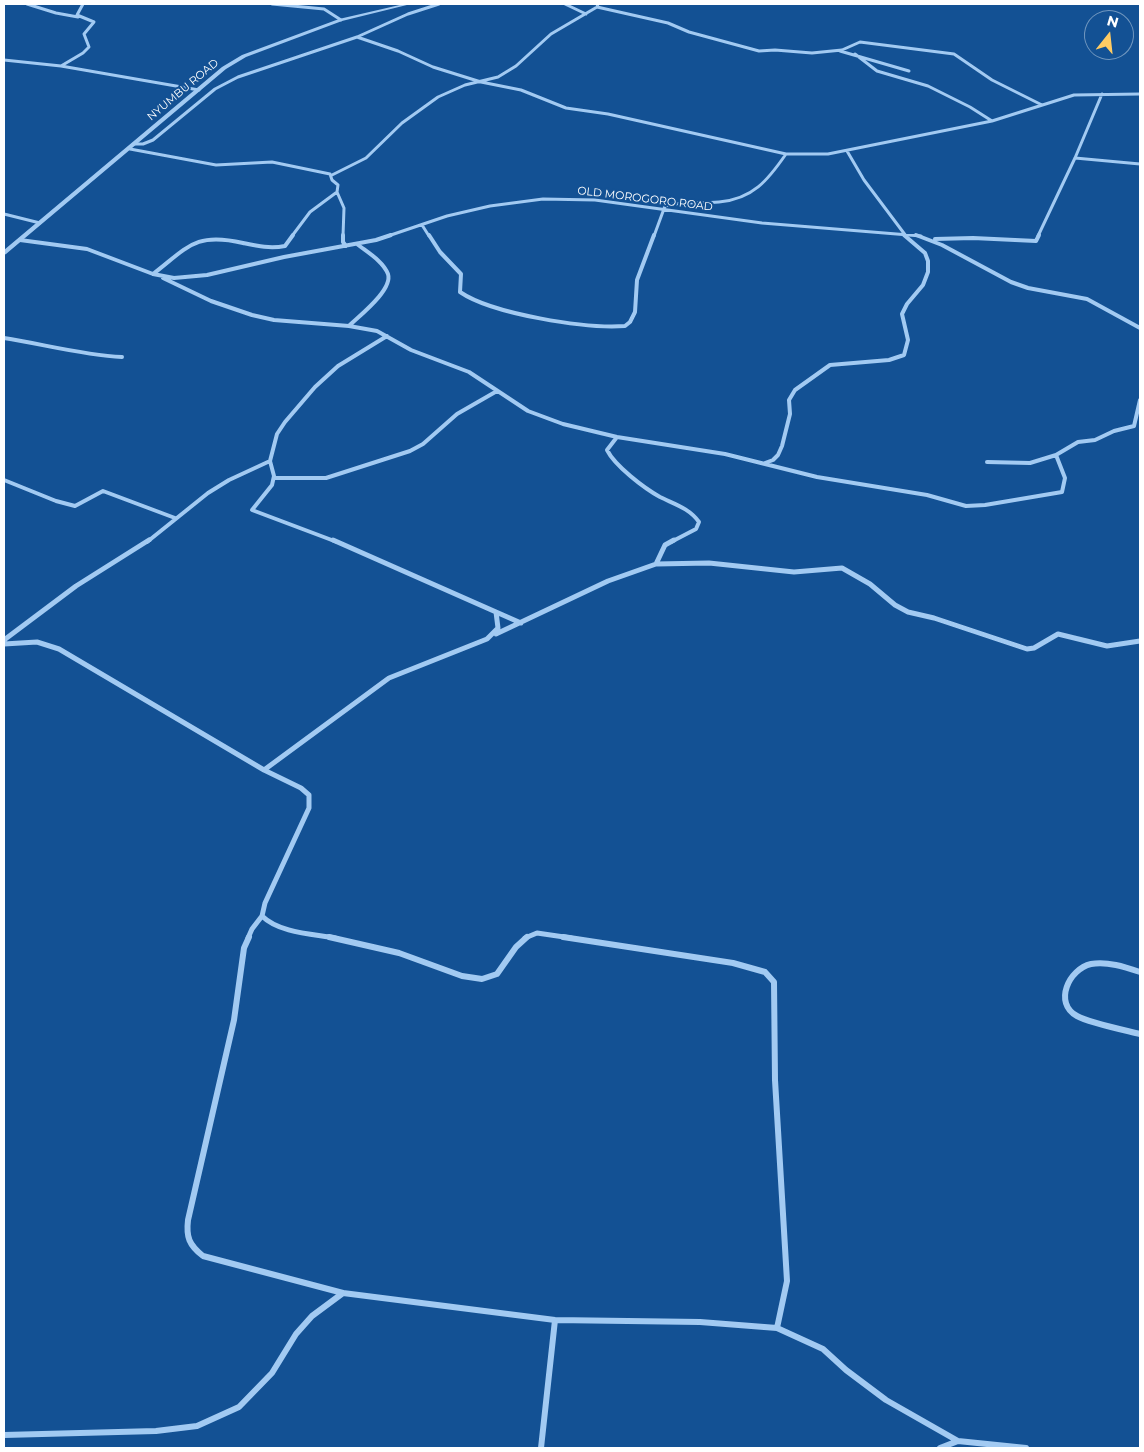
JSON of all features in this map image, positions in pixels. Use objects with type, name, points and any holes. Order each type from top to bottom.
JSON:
[{"type":"street","points":[[26,4],[94,22],[84,34],[89,46],[82,53],[61,66]]},
{"type":"street","points":[[78,17],[76,12],[83,4]]},
{"type":"street","points":[[272,4],[324,9],[342,20]]},
{"type":"street","name":"NYUMBU ROAD","points":[[4,253],[224,68],[244,56],[342,20],[409,4]]},
{"type":"street","points":[[135,144],[143,144],[153,140],[215,89],[238,77],[357,37],[408,14],[440,4]]},
{"type":"street","points":[[565,4],[586,14]]},
{"type":"street","points":[[130,149],[204,164],[232,165],[272,162],[332,175],[366,158],[402,123],[438,97],[465,85],[498,77],[516,66],[551,34],[598,6],[668,23],[689,32],[759,51],[775,50],[812,53],[840,50],[854,44],[866,42],[954,54],[961,56],[975,69],[997,82],[1042,105]]},
{"type":"street","points":[[357,37],[398,51],[433,67],[481,82],[521,90],[566,108],[608,114],[786,154],[828,154],[847,151],[992,121],[1074,95],[1140,94]]},
{"type":"street","points":[[840,50],[887,66],[909,70]]},
{"type":"street","points":[[855,54],[877,71],[928,86],[970,107],[992,121]]},
{"type":"street","points":[[4,60],[61,66],[199,90]]},
{"type":"street","points":[[932,239],[973,238],[1036,241],[1076,158],[1102,94]]},
{"type":"street","points":[[764,463],[774,460],[782,446],[790,414],[789,400],[795,390],[830,365],[889,360],[904,355],[908,340],[902,314],[907,304],[923,285],[928,272],[928,261],[925,253],[902,233],[864,180],[847,151]]},
{"type":"street","points":[[422,225],[440,252],[460,274],[460,292],[468,298],[516,312],[592,326],[625,326],[632,319],[636,306],[635,292],[637,280],[653,242],[663,208],[671,204],[721,202],[746,195],[767,181],[786,154]]},
{"type":"street","points":[[1076,158],[1140,164]]},
{"type":"street","points":[[153,274],[192,243],[204,239],[233,240],[275,248],[285,246],[310,212],[336,192],[338,184],[332,180],[332,175]]},
{"type":"street","points":[[336,192],[343,202],[344,242],[346,246]]},
{"type":"street","name":"OLD MOROGORO ROAD","points":[[20,240],[87,250],[161,277],[188,278],[252,266],[284,256],[376,240],[447,216],[490,206],[543,199],[596,200],[781,225],[902,233],[932,239],[1012,283],[1029,288],[1080,296],[1094,301],[1140,328]]},
{"type":"street","points":[[4,214],[40,223]]},
{"type":"street","points":[[349,326],[385,290],[389,281],[388,274],[378,262],[357,244]]},
{"type":"street","points":[[161,277],[211,301],[252,315],[274,320],[349,326],[377,331],[411,350],[468,372],[519,406],[537,415],[563,424],[617,437],[702,450],[764,463],[795,473],[918,493],[957,505],[974,507],[1062,492],[1066,480],[1056,455]]},
{"type":"street","points":[[387,336],[345,360],[315,387],[285,422],[277,434],[270,461],[274,478],[268,490],[252,510],[343,544],[521,622]]},
{"type":"street","points":[[4,338],[48,345],[96,356],[122,357]]},
{"type":"street","points":[[274,478],[326,478],[410,451],[423,444],[457,414],[497,391]]},
{"type":"street","points":[[988,462],[1030,463],[1056,455],[1078,442],[1094,440],[1114,431],[1134,426],[1140,400]]},
{"type":"street","points":[[617,437],[608,445],[607,450],[614,460],[632,477],[658,495],[695,516],[699,522],[696,528],[665,545],[656,564]]},
{"type":"street","points":[[4,640],[76,586],[150,540],[175,518],[229,480],[270,461]]},
{"type":"street","points":[[4,480],[56,501],[75,506],[102,491],[175,518]]},
{"type":"street","points":[[264,770],[389,678],[495,634],[608,581],[656,564],[709,564],[794,572],[842,568],[870,584],[895,605],[908,612],[934,618],[1027,650],[1058,634],[1107,646],[1140,641]]},
{"type":"street","points":[[495,634],[498,628],[496,612]]},
{"type":"street","points":[[4,644],[37,642],[59,649],[264,770],[301,788],[309,796],[309,808],[272,884],[262,916],[252,929],[244,948],[234,1020],[188,1220],[186,1237],[190,1247],[203,1256],[343,1293],[555,1320],[700,1322],[778,1328],[823,1349],[846,1370],[886,1400],[958,1441],[1026,1448]]},
{"type":"street","points":[[262,916],[267,921],[281,927],[393,952],[474,979],[489,978],[500,971],[520,941],[527,934],[537,933],[733,963],[765,972],[774,982],[775,1080],[787,1282],[778,1328]]},
{"type":"street","points":[[1140,972],[1120,966],[1104,964],[1084,966],[1074,974],[1066,988],[1064,999],[1070,1013],[1078,1018],[1140,1034]]},
{"type":"street","points":[[4,1435],[156,1431],[197,1426],[239,1407],[272,1373],[296,1334],[312,1316],[343,1293]]},
{"type":"street","points":[[541,1448],[555,1320]]},
{"type":"street","points":[[940,1448],[958,1441]]}]
